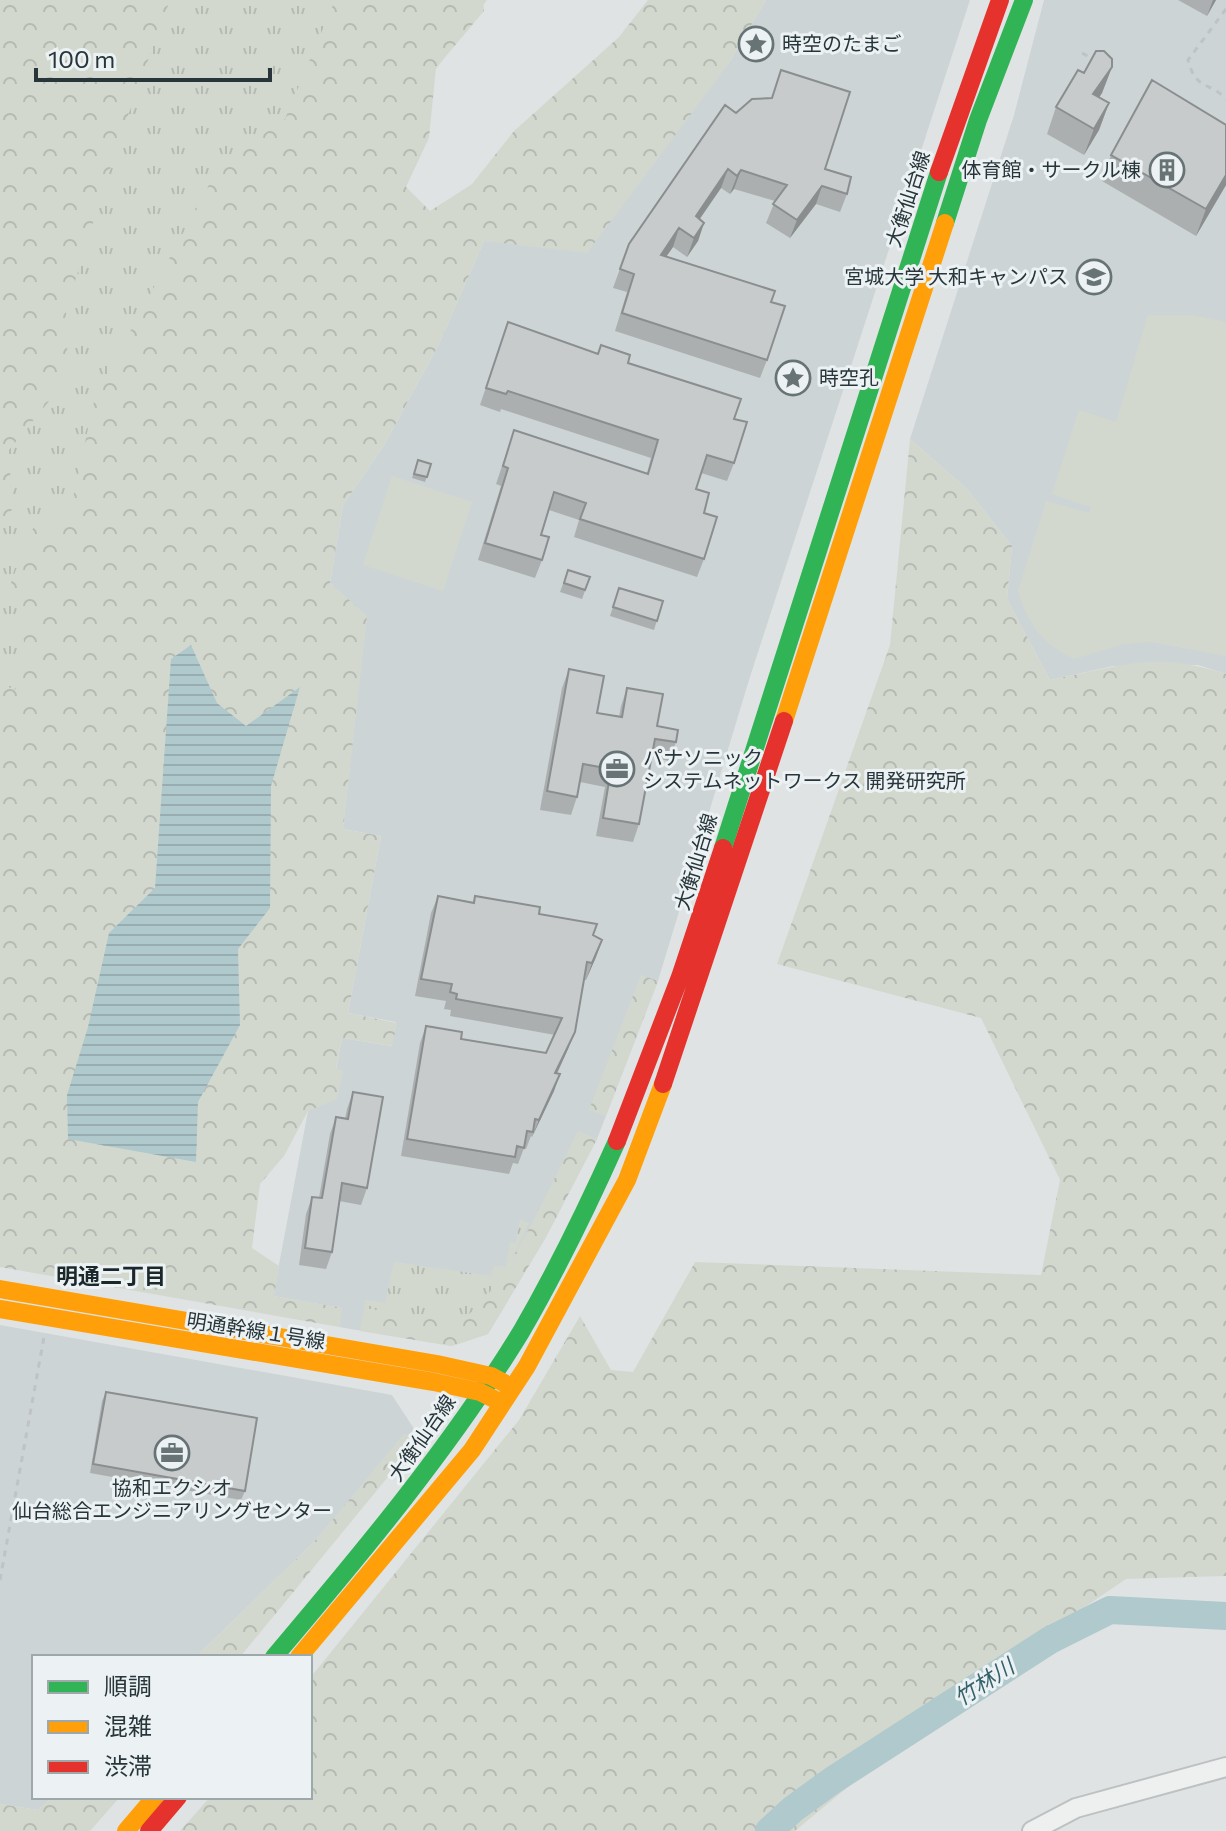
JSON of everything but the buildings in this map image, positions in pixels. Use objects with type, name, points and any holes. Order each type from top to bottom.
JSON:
[{"type":"main road","name":"大衡仙台線","points":[[276,1655],[408,1498],[491,1376],[549,1284],[611,1160],[638,1097],[699,927],[941,166],[1000,0]]},
{"type":"main road","name":"大衡仙台線","points":[[301,1655],[413,1524],[503,1404],[627,1180],[655,1109],[978,120],[1024,0]]},
{"type":"main road","points":[[0,1289],[491,1376],[514,1387]]},
{"type":"main road","name":"明通幹線１号線","points":[[0,1309],[480,1392],[503,1404]]},
{"type":"main road","points":[[126,1831],[153,1799]]},
{"type":"main road","points":[[149,1831],[176,1799]]},
{"type":"street","points":[[1032,1831],[1076,1808],[1226,1767]]},
{"type":"path","points":[[1226,9],[1188,60],[1201,86],[1226,99]]},
{"type":"path","points":[[1082,53],[1097,62]]},
{"type":"path","points":[[0,1580],[48,1318]]},
{"type":"shaded area","points":[[766,0],[970,0],[749,680],[658,981],[597,1139],[546,1237],[488,1334],[452,1346],[339,1327],[341,1308],[273,1296],[308,1111],[342,1071],[336,1070],[342,1038],[391,1046],[396,1022],[348,1013],[381,836],[343,829],[366,616],[330,583],[343,505],[383,447],[440,342],[484,241],[729,63]]},
{"type":"shaded area","name":"宮城大学 大和キャンパス","points":[[1044,0],[1226,0],[1226,674],[1198,665],[1113,666],[1050,680],[1007,599],[1012,546],[967,489],[910,439],[1014,115]]},
{"type":"shaded area","points":[[0,1325],[392,1395],[420,1438],[404,1435],[316,1540],[198,1655],[32,1655],[32,1799],[50,1799],[38,1810],[0,1804]]},
{"type":"green space","points":[[0,0],[487,0],[363,168],[0,765]]},
{"type":"green space","points":[[0,0],[170,0],[117,146],[66,310],[68,378],[9,450],[12,509],[0,534]]},
{"type":"green space","points":[[335,0],[483,0],[484,11],[436,68],[429,138],[406,187],[430,211],[472,184],[514,131],[619,37],[648,0],[766,0],[729,63],[587,253],[484,241],[440,342],[383,447],[343,505],[330,583],[367,616],[343,829],[381,836],[348,1013],[397,1023],[392,1046],[342,1038],[336,1069],[343,1071],[337,1099],[308,1111],[284,1156],[260,1184],[252,1248],[279,1266],[274,1296],[342,1308],[339,1327],[0,1267],[0,683],[15,690],[26,651],[11,582],[36,521],[67,525],[95,397],[219,166],[285,119]]},
{"type":"green space","points":[[1148,315],[1192,315],[1226,322],[1226,656],[1151,642],[1124,644],[1074,659],[1053,647],[1038,632],[1018,591],[1046,501],[1089,513],[1091,507],[1052,494],[1079,410],[1116,422]]},
{"type":"green space","points":[[910,439],[967,489],[1012,546],[1007,599],[1050,680],[1118,666],[1157,662],[1178,663],[1226,674],[1226,1576],[1126,1579],[972,1684],[795,1831],[180,1831],[208,1799],[312,1799],[312,1676],[519,1420],[580,1316],[611,1370],[633,1372],[695,1262],[1041,1275],[1060,1180],[981,1018],[777,964],[890,645]]},
{"type":"green space","points":[[392,476],[472,502],[443,591],[363,565]]},
{"type":"green space","points":[[641,975],[658,981],[606,1116],[589,1110]]},
{"type":"green space","points":[[578,1131],[597,1139],[546,1237],[488,1334],[452,1346],[360,1331],[364,1308],[455,1323],[472,1311],[508,1266]]},
{"type":"green space","points":[[520,1219],[529,1223],[508,1265],[491,1293],[469,1316],[456,1323],[364,1308],[365,1300],[385,1303],[394,1262],[491,1276],[494,1266],[506,1267],[510,1242],[516,1243]]},
{"type":"green space","points":[[404,1434],[420,1438],[242,1655],[198,1655],[315,1541]]},
{"type":"green space","points":[[50,1799],[118,1799],[90,1831],[0,1831],[0,1804],[38,1810]]},
{"type":"water","points":[[191,645],[217,703],[246,726],[300,687],[271,786],[270,908],[238,949],[240,1025],[198,1102],[196,1162],[68,1139],[67,1095],[88,1027],[109,933],[155,888],[171,659]]},
{"type":"waterway","name":"竹林川","points":[[769,1831],[833,1780],[1050,1640],[1110,1610],[1226,1616]]},
{"type":"traffic: fast","points":[[945,223],[978,120],[1024,0]]},
{"type":"traffic: fast","points":[[723,848],[939,172]]},
{"type":"traffic: fast","points":[[276,1655],[404,1499],[494,1375],[547,1285],[617,1141]]},
{"type":"traffic: slow","points":[[784,721],[945,223]]},
{"type":"traffic: slow","points":[[301,1655],[472,1450],[527,1366],[627,1180],[663,1084]]},
{"type":"traffic: slow","points":[[0,1289],[437,1364],[491,1376],[504,1383]]},
{"type":"traffic: slow","points":[[0,1309],[434,1382],[480,1392],[494,1399]]},
{"type":"traffic: slow","points":[[126,1831],[153,1799]]},
{"type":"traffic: jam","points":[[939,172],[1000,0]]},
{"type":"traffic: jam","points":[[663,1084],[784,721]]},
{"type":"traffic: jam","points":[[617,1141],[680,977],[723,848]]},
{"type":"traffic: jam","points":[[149,1831],[176,1799]]},
{"type":"place","name":"時空のたまご","points":[[756,44]]},
{"type":"place","name":"体育館・サークル棟","points":[[1167,170]]},
{"type":"place","name":"宮城大学 大和キャンパス","points":[[1094,277]]},
{"type":"place","name":"時空孔","points":[[793,378]]},
{"type":"place","name":"パナソニック システムネットワークス 開発研究所","points":[[617,769]]},
{"type":"place","name":"協和エクシオ 仙台総合エンジニアリングセンター","points":[[172,1453]]},
{"type":"district","name":"明通二丁目","points":[[111,1276]]}]
